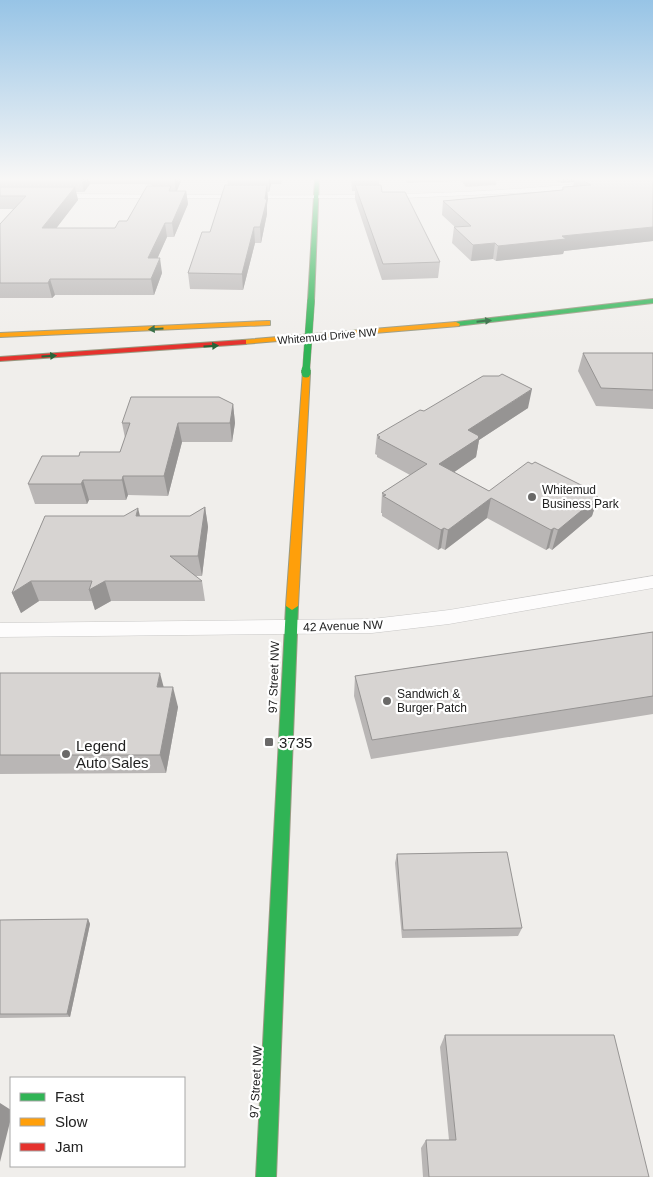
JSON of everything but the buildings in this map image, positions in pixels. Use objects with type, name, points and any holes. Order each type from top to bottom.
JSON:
[{"type":"main road","name":"97 Street NW","points":[[266,1177],[290,628],[315,234]]},
{"type":"main road","name":"Whitemud Drive NW","points":[[0,350],[371,322],[635,294],[653,290]]},
{"type":"main road","name":"Whitemud Drive NW","points":[[0,359],[293,340],[653,302]]},
{"type":"main road","points":[[299,322],[323,321]]},
{"type":"main road","points":[[352,322],[371,322]]},
{"type":"main road","points":[[0,335],[274,323]]},
{"type":"main road","points":[[229,355],[324,345],[435,326]]},
{"type":"street","name":"42 Avenue NW","points":[[0,630],[372,626],[425,621],[653,582]]},
{"type":"traffic: fast","points":[[311,301],[314,234]]},
{"type":"traffic: fast","points":[[306,373],[311,301]]},
{"type":"traffic: fast","points":[[456,324],[653,301]]},
{"type":"traffic: fast","points":[[266,1177],[292,606]]},
{"type":"traffic: slow","points":[[0,335],[267,323]]},
{"type":"traffic: slow","points":[[243,342],[456,324]]},
{"type":"traffic: slow","points":[[292,606],[306,373]]},
{"type":"traffic: jam","points":[[0,359],[243,342]]},
{"type":"place","name":"Whitemud Business Park","points":[[532,497]]},
{"type":"place","name":"Sandwich & Burger Patch","points":[[387,701]]},
{"type":"place","name":"3735","points":[[269,742]]},
{"type":"place","name":"Legend Auto Sales","points":[[66,754]]}]
